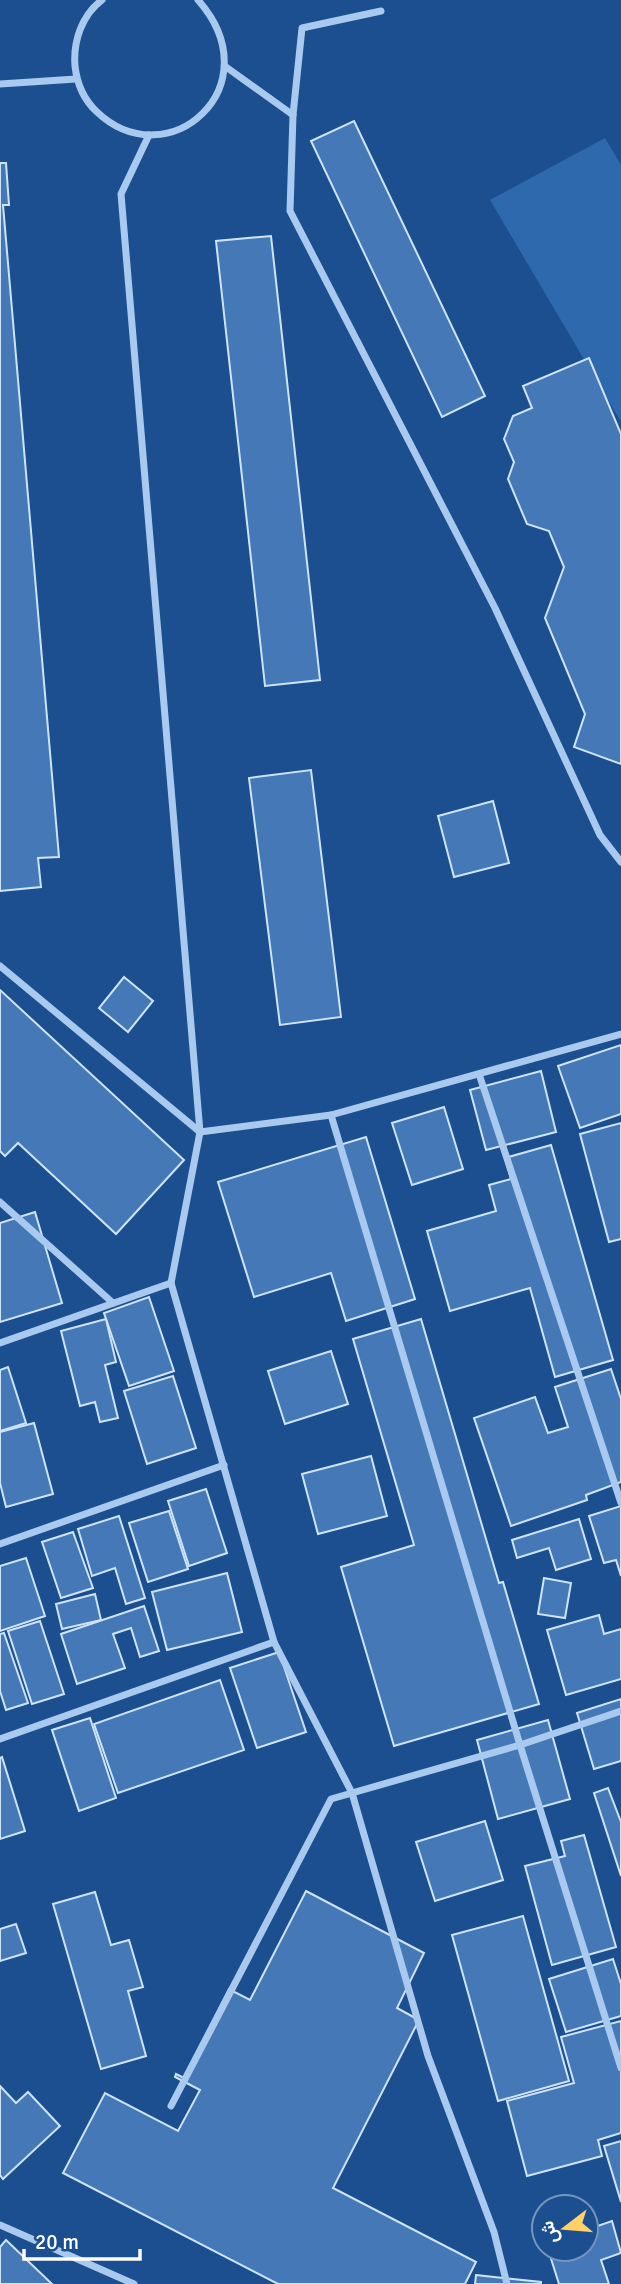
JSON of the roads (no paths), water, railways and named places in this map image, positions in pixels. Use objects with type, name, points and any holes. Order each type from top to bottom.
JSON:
[{"type":"street","points":[[102,0],[94,3],[80,28],[74,53],[76,79],[88,103],[107,121],[131,133],[149,135],[176,131],[198,118],[219,93],[226,67],[225,43],[215,19],[198,0]]},
{"type":"street","points":[[381,11],[302,28],[293,115],[290,211],[495,608],[600,835],[621,862]]},
{"type":"street","points":[[226,67],[293,115]]},
{"type":"street","points":[[0,84],[76,79]]},
{"type":"street","points":[[149,135],[121,194],[200,1132],[172,1283],[274,1642],[352,1793],[428,2056],[494,2232],[507,2284]]},
{"type":"street","points":[[0,966],[200,1132],[331,1115],[621,1034]]},
{"type":"street","points":[[479,1074],[621,1503]]},
{"type":"street","points":[[331,1115],[520,1745],[621,2068]]},
{"type":"street","points":[[0,1202],[113,1303]]},
{"type":"street","points":[[0,1343],[172,1283]]},
{"type":"street","points":[[0,1544],[223,1465]]},
{"type":"street","points":[[0,1740],[274,1642]]},
{"type":"street","points":[[171,2106],[331,1800],[520,1745],[621,1711]]},
{"type":"street","points":[[0,2225],[133,2284]]}]
